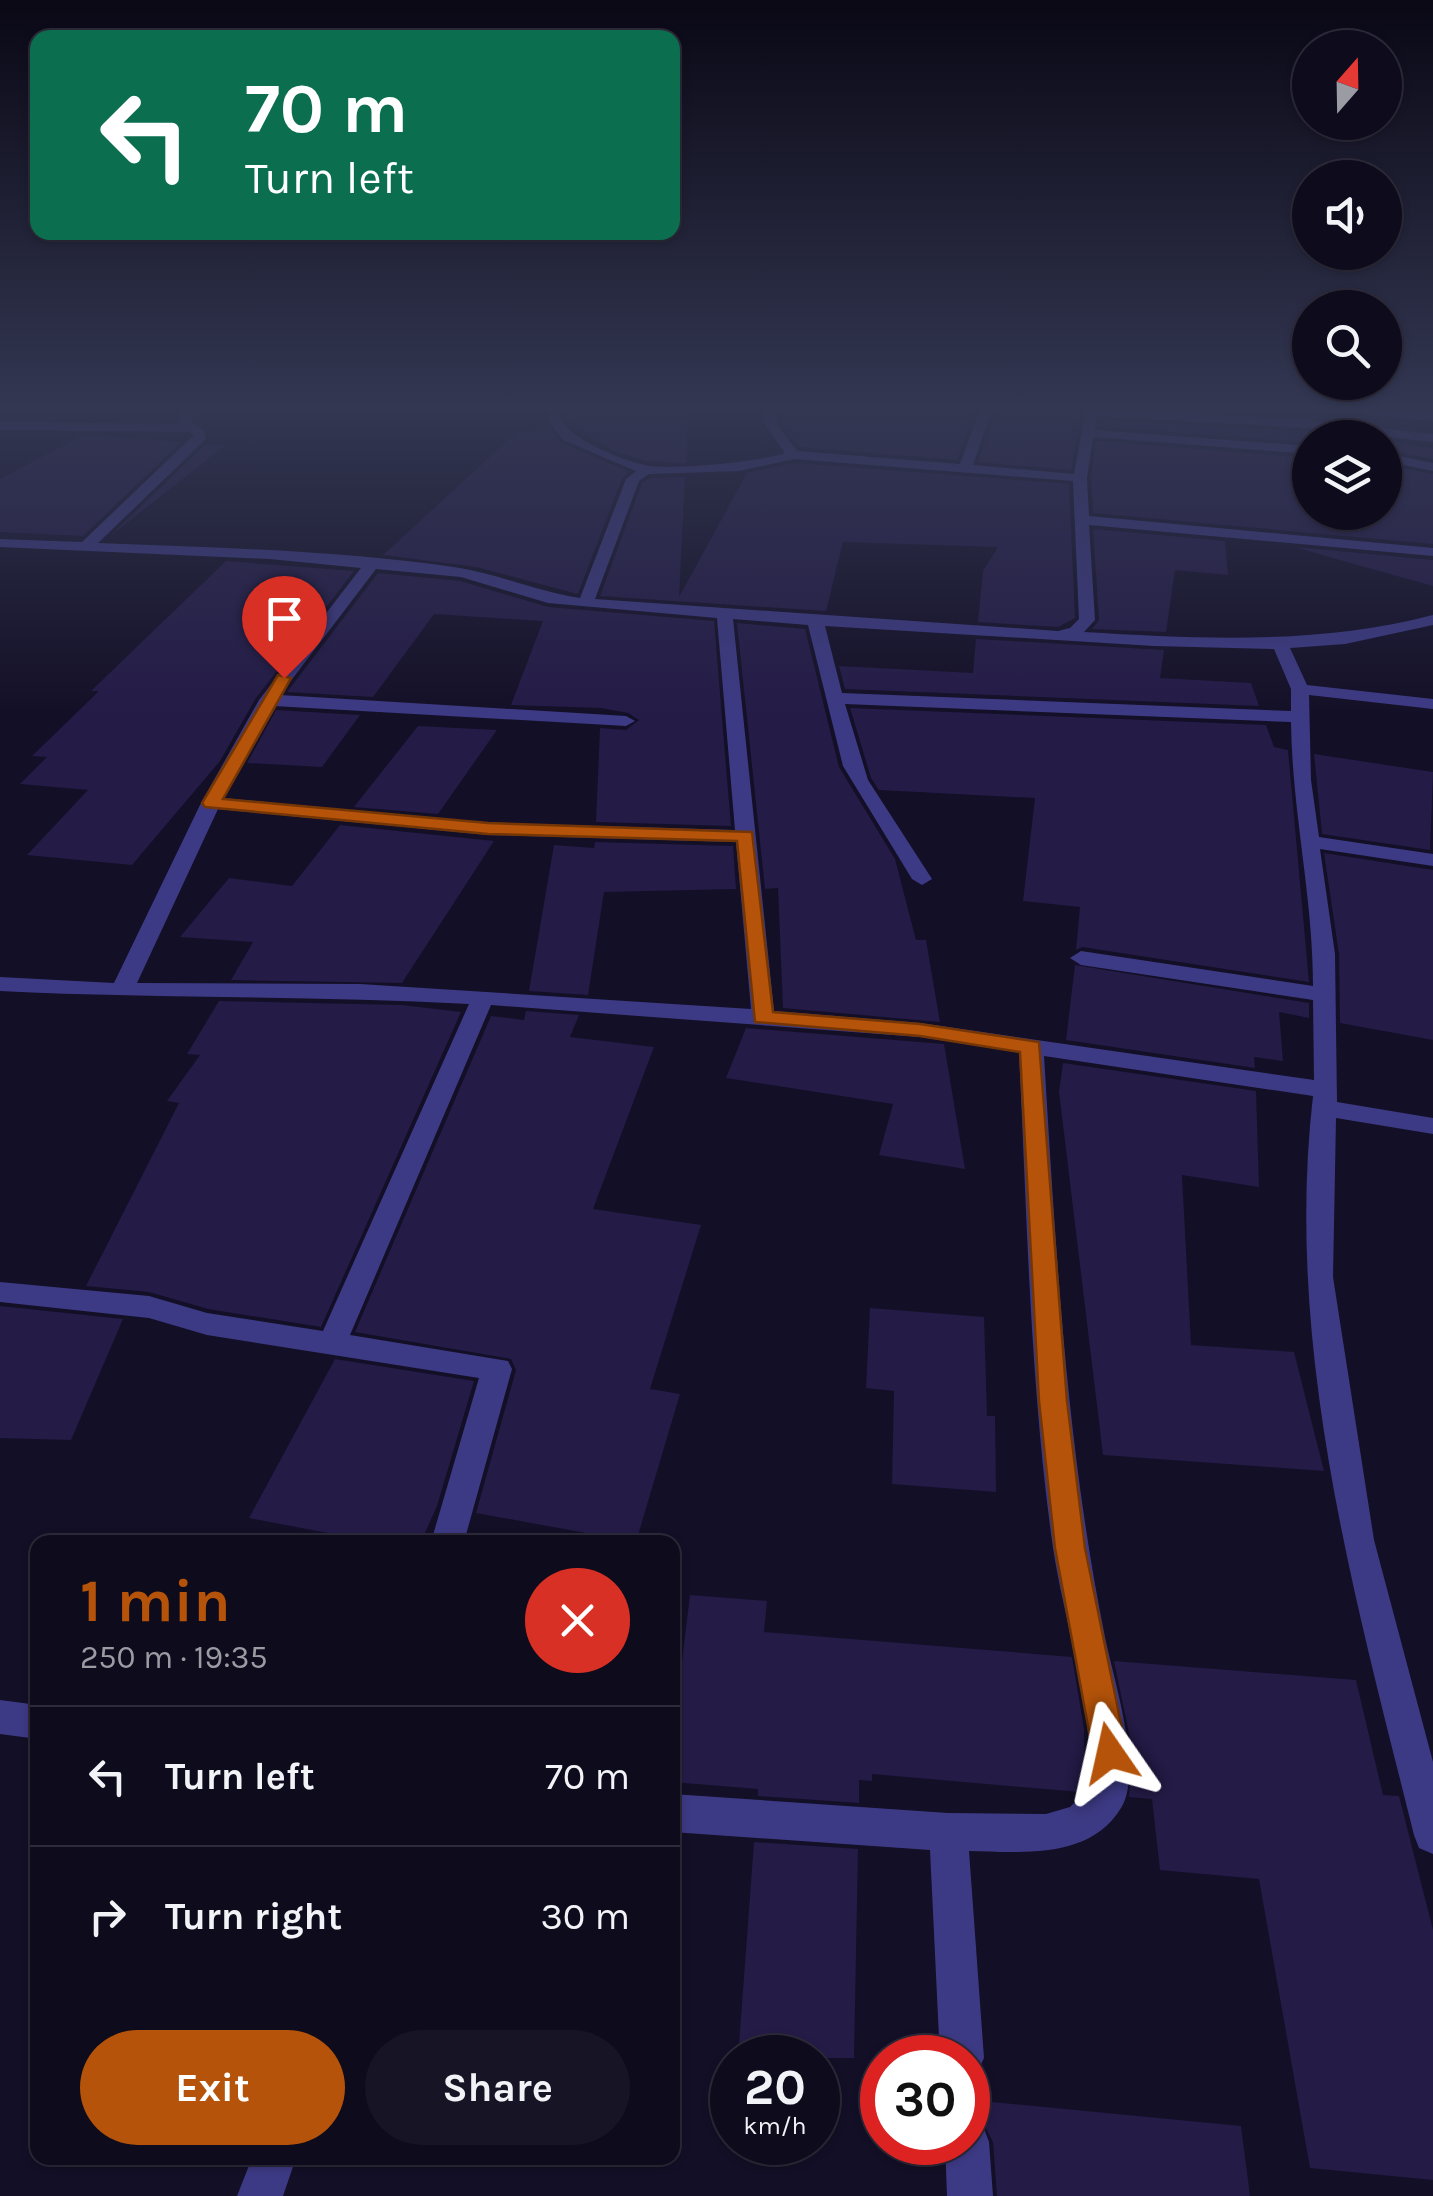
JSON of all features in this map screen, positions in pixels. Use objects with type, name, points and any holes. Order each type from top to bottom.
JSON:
[{"type":"street","points":[[86,546],[124,510]]},
{"type":"street","points":[[586,603],[621,510]]},
{"type":"street","points":[[1060,636],[1076,632],[1087,620],[1081,510]]},
{"type":"street","points":[[1081,520],[1433,552]]},
{"type":"street","points":[[0,542],[270,555],[462,574],[548,598],[586,603],[1060,636],[1280,644],[1385,631],[1433,620]]},
{"type":"street","points":[[122,990],[211,803],[268,700],[371,565]]},
{"type":"street","points":[[725,614],[763,1017]]},
{"type":"street","points":[[815,620],[826,676],[836,698],[852,766],[862,788],[881,811],[922,879]]},
{"type":"street","points":[[1280,644],[1300,703],[1307,840],[1324,954],[1326,1099],[1320,1146],[1319,1277],[1357,1540],[1433,1835]]},
{"type":"street","points":[[836,698],[1433,704]]},
{"type":"street","points":[[268,700],[626,722]]},
{"type":"street","points":[[211,803],[488,828],[746,836]]},
{"type":"street","points":[[1307,840],[1433,860]]},
{"type":"street","points":[[1081,958],[1324,996]]},
{"type":"street","points":[[0,984],[483,998],[920,1030],[1326,1099],[1433,1126]]},
{"type":"street","points":[[332,1343],[483,998]]},
{"type":"street","points":[[680,1814],[948,1832],[1046,1833],[1082,1822],[1106,1797],[1110,1753],[1070,1548],[1049,1365],[1031,1046]]},
{"type":"street","points":[[0,1292],[149,1307],[207,1324],[497,1369],[450,1535]]},
{"type":"street","points":[[0,1717],[30,1721]]},
{"type":"street","points":[[948,1832],[961,2035]]},
{"type":"street","points":[[260,2196],[271,2165]]},
{"type":"street","points":[[968,2165],[970,2196]]},
{"type":"building","points":[[0,510],[110,510],[83,536],[0,532]]},
{"type":"building","points":[[137,510],[143,510],[109,537]]},
{"type":"building","points":[[432,510],[610,510],[578,594],[476,567],[383,555]]},
{"type":"building","points":[[632,510],[683,510],[679,597],[726,510],[1070,510],[1075,618],[1058,627],[978,622],[983,571],[998,547],[843,542],[826,611],[600,596]]},
{"type":"building","points":[[1093,510],[1292,510],[1292,530],[1402,530],[1402,510],[1433,510],[1433,544]]},
{"type":"building","points":[[1093,529],[1225,541],[1228,575],[1175,570],[1166,632],[1092,629],[1099,620]]},
{"type":"building","points":[[1295,547],[1433,560],[1433,586],[1350,563]]},
{"type":"building","points":[[226,561],[354,571],[256,698],[220,761],[132,865],[27,855],[88,790],[20,784],[47,757],[32,756],[99,691],[91,691]]},
{"type":"building","points":[[378,573],[460,581],[548,607],[714,621],[731,826],[596,822],[600,728],[626,730],[639,720],[628,713],[601,708],[511,705],[543,621],[434,614],[373,697],[287,692]]},
{"type":"building","points":[[737,623],[805,629],[839,767],[895,859],[916,940],[926,940],[940,1022],[783,1008],[778,888],[765,889]]},
{"type":"building","points":[[976,639],[1164,650],[1160,678],[1251,683],[1259,706],[845,689],[839,666],[973,673]]},
{"type":"building","points":[[850,708],[1266,725],[1274,747],[1288,750],[1309,982],[1082,947],[1076,950],[1080,907],[1023,901],[1035,798],[879,790],[871,778]]},
{"type":"building","points":[[276,710],[360,715],[322,767],[247,763]]},
{"type":"building","points":[[418,726],[497,730],[438,814],[354,807]]},
{"type":"building","points":[[1314,754],[1433,772],[1430,850],[1322,834]]},
{"type":"building","points":[[340,825],[494,841],[402,983],[231,980],[253,942],[180,937],[229,878],[292,886]]},
{"type":"building","points":[[595,842],[733,846],[736,889],[604,892],[588,995],[529,991],[554,845],[594,848]]},
{"type":"building","points":[[1324,853],[1433,870],[1433,1040],[1340,1023],[1339,954]]},
{"type":"building","points":[[1075,965],[1309,1003],[1309,1018],[1279,1012],[1283,1061],[1254,1057],[1255,1068],[1066,1040]]},
{"type":"building","points":[[219,1001],[402,1005],[461,1012],[321,1327],[208,1309],[149,1292],[86,1286],[179,1103],[167,1101],[200,1055],[187,1054]]},
{"type":"building","points":[[526,1011],[579,1015],[570,1037],[654,1047],[593,1209],[701,1225],[650,1389],[680,1394],[638,1535],[597,1535],[476,1513],[516,1370],[511,1359],[355,1332],[491,1016],[524,1020]]},
{"type":"building","points":[[746,1028],[944,1044],[965,1169],[879,1155],[893,1104],[726,1078]]},
{"type":"building","points":[[1063,1063],[1256,1091],[1259,1187],[1182,1175],[1191,1345],[1294,1352],[1324,1471],[1103,1455],[1059,1092]]},
{"type":"building","points":[[0,1306],[123,1319],[71,1440],[0,1438]]},
{"type":"building","points":[[870,1308],[984,1317],[987,1416],[995,1416],[996,1492],[892,1484],[894,1391],[866,1388]]},
{"type":"building","points":[[335,1359],[474,1381],[437,1506],[424,1535],[338,1535],[249,1518]]},
{"type":"building","points":[[690,1595],[767,1601],[764,1632],[1072,1657],[1084,1729],[1085,1787],[1080,1792],[872,1774],[872,1781],[859,1780],[859,1803],[758,1796],[758,1789],[680,1783],[680,1678]]},
{"type":"building","points":[[1114,1661],[1356,1680],[1383,1795],[1399,1796],[1433,1930],[1433,2180],[1310,2168],[1259,1879],[1160,1870],[1152,1799],[1129,1797],[1132,1748]]},
{"type":"building","points":[[754,1842],[858,1849],[854,2058],[840,2058],[840,2035],[740,2035]]},
{"type":"building","points":[[990,2102],[1241,2126],[1250,2196],[997,2196]]},
{"type":"route","points":[[284,678],[211,803],[488,828],[746,836],[763,1017],[920,1030],[1031,1046],[1053,1401],[1070,1548],[1110,1753]]}]
